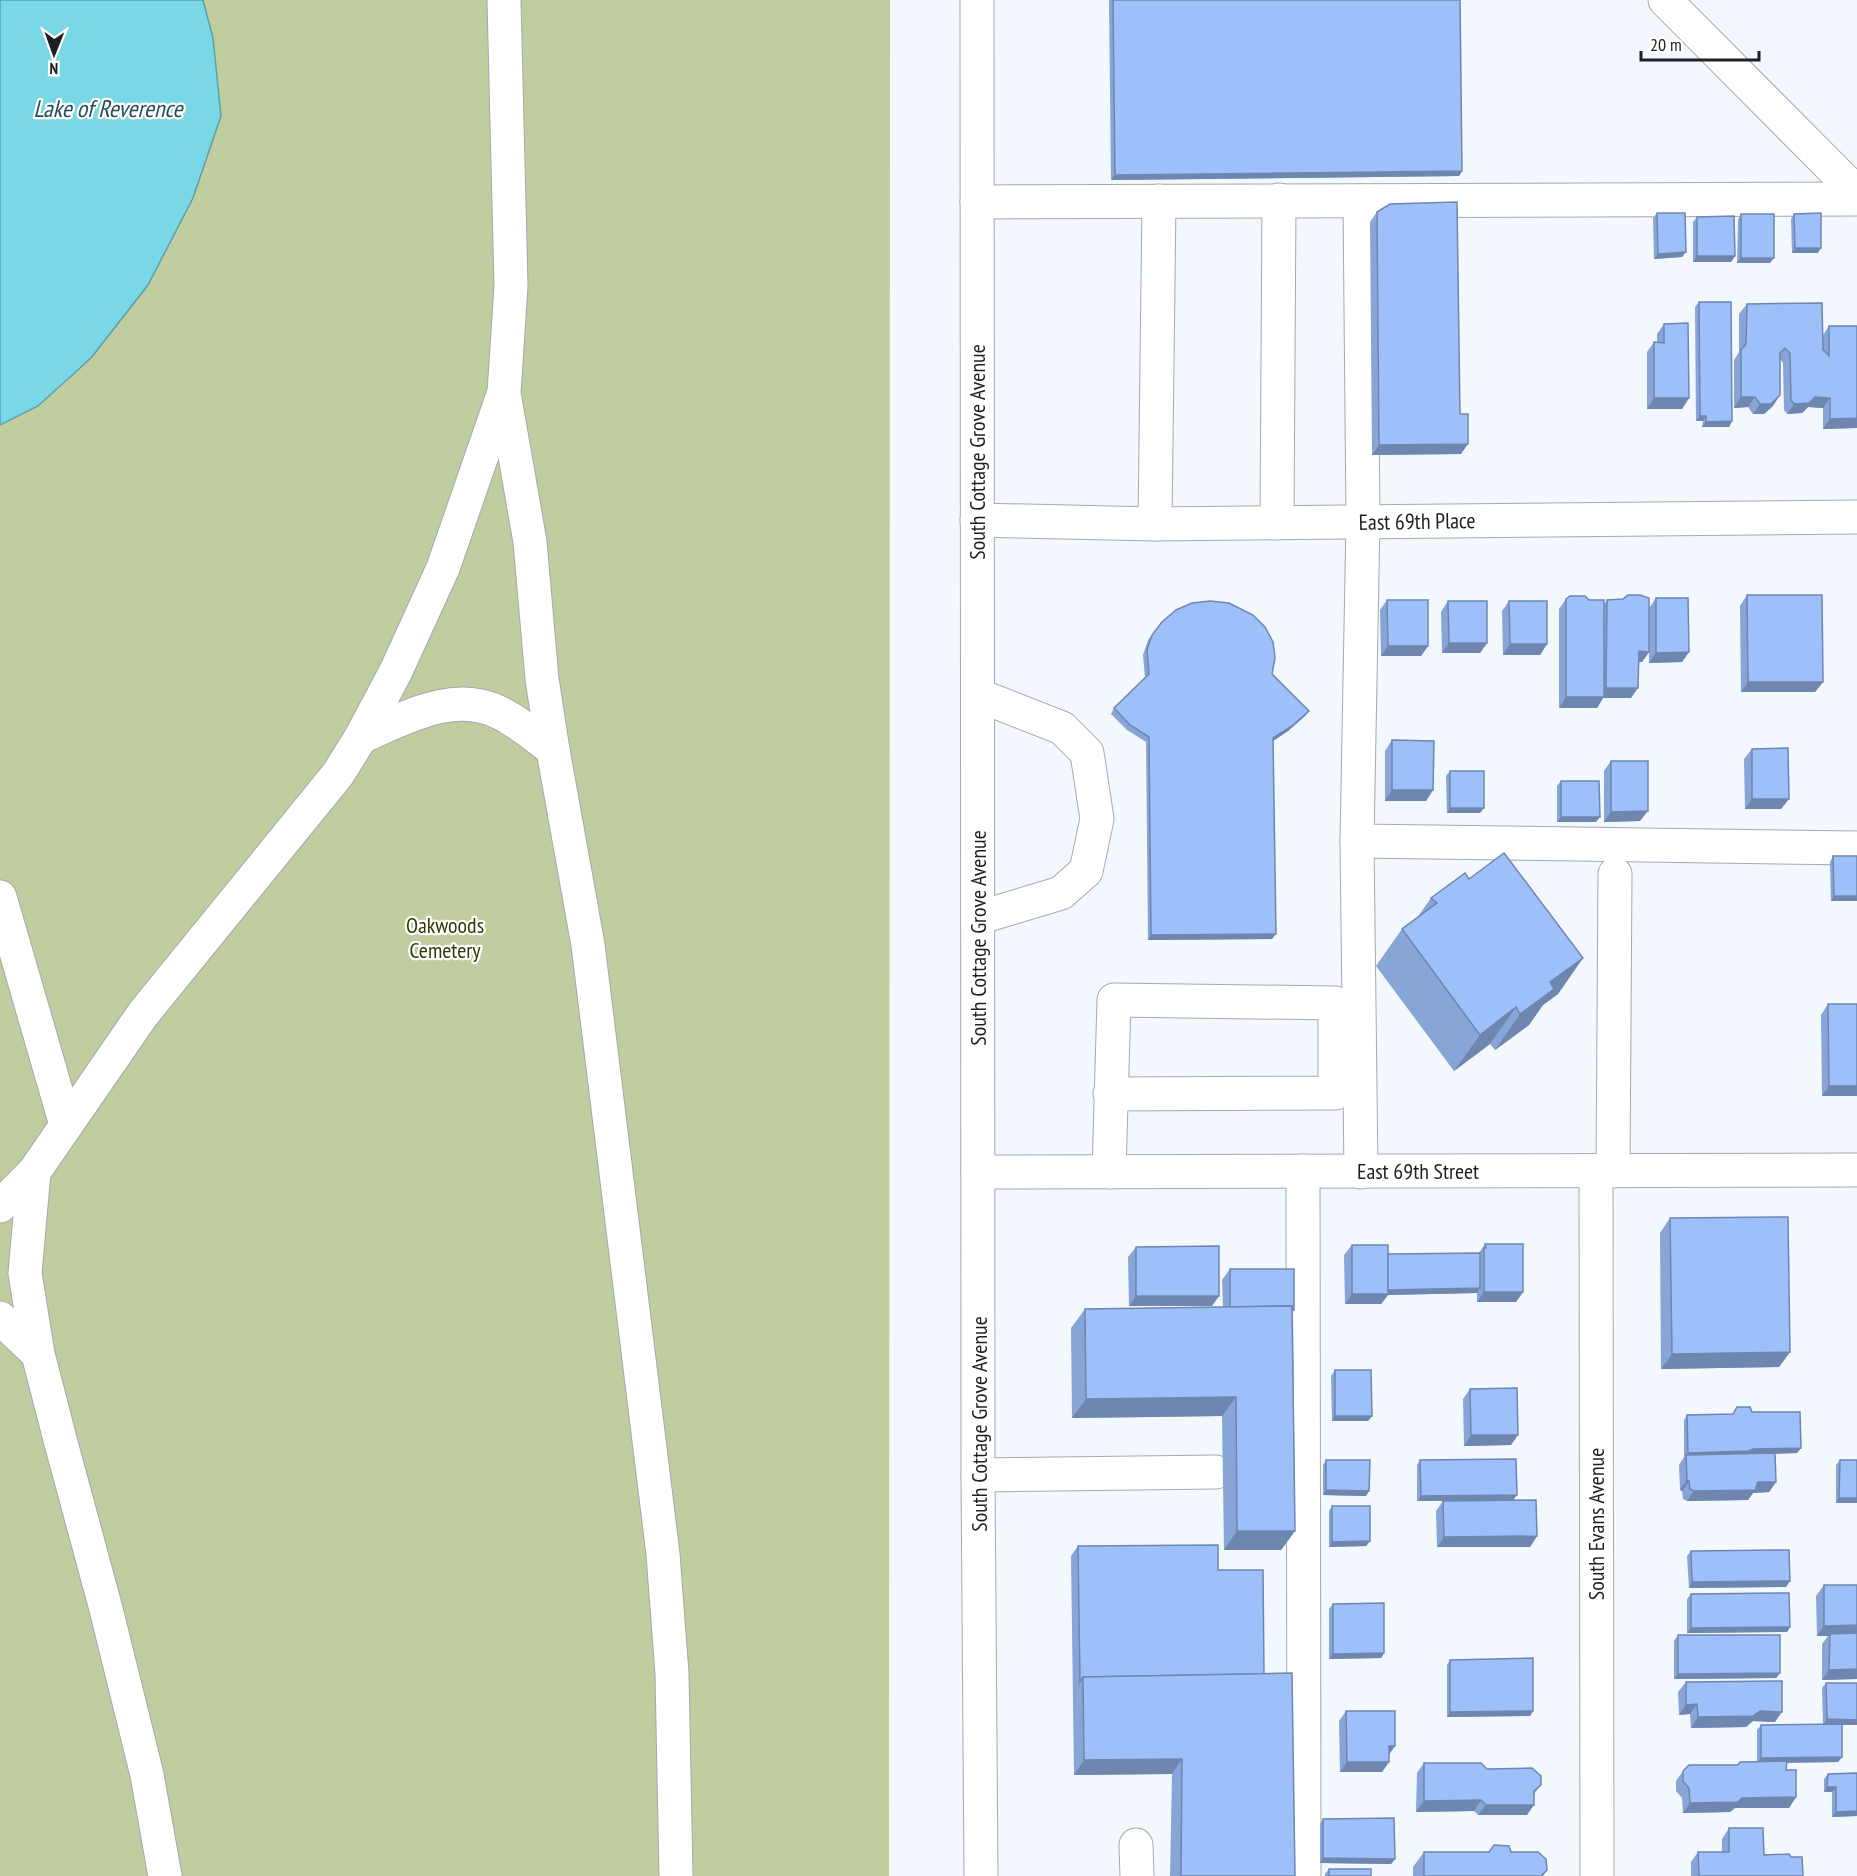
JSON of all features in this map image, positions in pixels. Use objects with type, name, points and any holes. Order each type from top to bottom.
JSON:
[{"type":"street","points":[[504,0],[511,286],[504,393],[530,542],[542,679],[588,945],[663,1554],[672,1674],[676,1876]]},
{"type":"street","name":"South Cottage Grove Avenue","points":[[977,0],[978,1475],[981,1876]]},
{"type":"street","points":[[1665,0],[1857,193]]},
{"type":"street","points":[[977,202],[1857,199]]},
{"type":"street","points":[[1276,522],[1279,200]]},
{"type":"street","points":[[1155,524],[1159,201]]},
{"type":"street","points":[[1110,1094],[1335,1093],[1347,1067],[1357,842],[1360,580],[1363,521],[1360,201]]},
{"type":"street","points":[[0,1206],[34,1172],[143,1014],[338,774],[361,737],[396,671],[443,568],[504,393]]},
{"type":"street","name":"East 69th Place","points":[[977,520],[1155,524],[1857,517]]},
{"type":"street","points":[[978,695],[1062,729],[1087,753],[1097,819],[1086,871],[1061,893],[978,918]]},
{"type":"street","points":[[361,737],[416,713],[447,705],[475,704],[500,712],[553,750]]},
{"type":"street","points":[[1357,842],[1857,848]]},
{"type":"street","name":"South Evans Avenue","points":[[1597,1876],[1604,1171],[1616,874]]},
{"type":"street","points":[[0,897],[66,1125]]},
{"type":"street","points":[[1109,1172],[1114,1000],[1335,1003],[1347,1067],[1361,1172]]},
{"type":"street","name":"East 69th Street","points":[[978,1172],[1857,1170]]},
{"type":"street","points":[[1303,1171],[1304,1876]]},
{"type":"street","points":[[34,1172],[25,1273],[39,1354],[147,1775],[165,1876]]},
{"type":"street","points":[[0,1318],[39,1354]]},
{"type":"street","points":[[978,1475],[1216,1472]]},
{"type":"green space","name":"Oakwoods Cemetery","points":[[0,0],[890,0],[889,1876],[0,1876]]},
{"type":"water","name":"Lake of Reverence","points":[[0,0],[203,0],[213,38],[221,116],[193,198],[148,285],[91,358],[38,406],[0,425]]},
{"type":"building","points":[[1113,0],[1460,0],[1462,171],[1115,175]]},
{"type":"building","points":[[1457,202],[1460,414],[1468,414],[1468,444],[1379,445],[1377,212],[1390,204]]},
{"type":"building","points":[[1657,213],[1685,213],[1686,252],[1658,254]]},
{"type":"building","points":[[1821,213],[1821,248],[1795,248],[1794,214]]},
{"type":"building","points":[[1741,214],[1774,214],[1774,258],[1741,258]]},
{"type":"building","points":[[1734,216],[1735,256],[1697,256],[1697,217]]},
{"type":"building","points":[[1699,302],[1731,302],[1732,421],[1706,422],[1706,416],[1700,416]]},
{"type":"building","points":[[1822,303],[1823,350],[1829,356],[1829,326],[1857,326],[1857,418],[1830,419],[1830,398],[1815,397],[1809,403],[1794,404],[1791,400],[1790,353],[1785,348],[1780,353],[1780,395],[1771,404],[1760,404],[1755,397],[1741,397],[1741,350],[1746,344],[1747,304]]},
{"type":"building","points":[[1688,323],[1689,398],[1654,398],[1654,342],[1664,343],[1664,324]]},
{"type":"building","points":[[1628,595],[1649,598],[1649,652],[1639,651],[1638,688],[1606,688],[1607,600],[1623,599]]},
{"type":"building","points":[[1747,595],[1822,595],[1823,682],[1748,682]]},
{"type":"building","points":[[1570,596],[1604,600],[1604,697],[1566,697],[1566,599]]},
{"type":"building","points":[[1656,598],[1688,598],[1689,652],[1656,653]]},
{"type":"building","points":[[1387,600],[1428,600],[1428,646],[1388,646]]},
{"type":"building","points":[[1210,601],[1229,603],[1253,615],[1265,627],[1273,642],[1275,658],[1272,674],[1309,711],[1292,726],[1273,738],[1276,934],[1151,935],[1149,737],[1130,725],[1114,708],[1149,674],[1147,650],[1152,635],[1162,622],[1176,610],[1192,603]]},
{"type":"building","points":[[1448,601],[1487,601],[1487,643],[1449,643]]},
{"type":"building","points":[[1509,601],[1547,601],[1547,644],[1510,644]]},
{"type":"building","points":[[1392,740],[1434,741],[1433,790],[1392,790]]},
{"type":"building","points":[[1788,748],[1789,799],[1752,799],[1752,749]]},
{"type":"building","points":[[1611,761],[1648,761],[1648,811],[1611,812]]},
{"type":"building","points":[[1450,771],[1484,771],[1484,808],[1450,808]]},
{"type":"building","points":[[1561,781],[1599,781],[1600,817],[1561,817]]},
{"type":"building","points":[[1504,853],[1583,958],[1550,982],[1554,989],[1520,1014],[1516,1007],[1480,1035],[1402,929],[1437,903],[1431,898],[1465,873],[1469,879]]},
{"type":"building","points":[[1833,856],[1857,856],[1857,896],[1834,896]]},
{"type":"building","points":[[1828,1004],[1857,1004],[1857,1086],[1829,1086]]},
{"type":"building","points":[[1788,1217],[1790,1352],[1672,1354],[1670,1218]]},
{"type":"building","points":[[1485,1244],[1523,1244],[1523,1292],[1484,1292]]},
{"type":"building","points":[[1352,1245],[1388,1245],[1388,1294],[1352,1294]]},
{"type":"building","points":[[1219,1246],[1219,1296],[1136,1296],[1136,1247]]},
{"type":"building","points":[[1480,1253],[1480,1288],[1388,1290],[1388,1254]]},
{"type":"building","points":[[1230,1269],[1294,1269],[1294,1310],[1292,1306],[1230,1307]]},
{"type":"building","points":[[1292,1306],[1295,1531],[1237,1531],[1236,1397],[1086,1399],[1085,1309]]},
{"type":"building","points":[[1335,1370],[1371,1370],[1372,1416],[1335,1416]]},
{"type":"building","points":[[1517,1388],[1518,1435],[1471,1435],[1470,1389]]},
{"type":"building","points":[[1737,1407],[1750,1407],[1752,1412],[1800,1412],[1801,1448],[1688,1453],[1687,1415],[1733,1414]]},
{"type":"building","points":[[1775,1453],[1776,1482],[1758,1482],[1755,1490],[1694,1491],[1690,1489],[1687,1480],[1686,1455]]},
{"type":"building","points":[[1516,1459],[1517,1495],[1421,1496],[1420,1460]]},
{"type":"building","points":[[1326,1460],[1370,1460],[1369,1491],[1326,1490]]},
{"type":"building","points":[[1840,1460],[1857,1460],[1857,1498],[1839,1498]]},
{"type":"building","points":[[1536,1500],[1537,1536],[1444,1537],[1443,1501]]},
{"type":"building","points":[[1332,1506],[1370,1506],[1370,1541],[1332,1542]]},
{"type":"building","points":[[1218,1545],[1218,1570],[1263,1570],[1264,1674],[1083,1677],[1080,1682],[1078,1546]]},
{"type":"building","points":[[1789,1550],[1790,1581],[1692,1582],[1691,1551]]},
{"type":"building","points":[[1824,1585],[1857,1585],[1857,1625],[1824,1626]]},
{"type":"building","points":[[1789,1593],[1790,1627],[1691,1628],[1691,1594]]},
{"type":"building","points":[[1384,1603],[1384,1653],[1333,1654],[1333,1604]]},
{"type":"building","points":[[1857,1633],[1857,1669],[1829,1670],[1830,1634]]},
{"type":"building","points":[[1678,1635],[1780,1635],[1780,1673],[1678,1674]]},
{"type":"building","points":[[1533,1658],[1533,1711],[1450,1712],[1450,1660]]},
{"type":"building","points":[[1292,1673],[1295,1876],[1181,1876],[1182,1759],[1084,1760],[1083,1677]]},
{"type":"building","points":[[1782,1681],[1782,1712],[1760,1711],[1753,1716],[1698,1717],[1697,1704],[1686,1705],[1686,1682]]},
{"type":"building","points":[[1826,1683],[1857,1683],[1857,1720],[1827,1719]]},
{"type":"building","points":[[1346,1711],[1395,1711],[1395,1746],[1389,1746],[1389,1762],[1347,1762]]},
{"type":"building","points":[[1842,1724],[1842,1757],[1761,1758],[1761,1725]]},
{"type":"building","points":[[1787,1761],[1786,1770],[1796,1770],[1796,1797],[1742,1798],[1738,1802],[1690,1803],[1689,1788],[1683,1781],[1683,1771],[1689,1765],[1738,1765],[1740,1762]]},
{"type":"building","points":[[1424,1763],[1481,1763],[1487,1769],[1532,1768],[1541,1776],[1541,1785],[1534,1791],[1534,1805],[1486,1805],[1481,1800],[1424,1801]]},
{"type":"building","points":[[1857,1773],[1857,1811],[1836,1812],[1836,1787],[1827,1787],[1828,1774]]},
{"type":"building","points":[[1394,1818],[1395,1859],[1323,1858],[1323,1819]]},
{"type":"building","points":[[1729,1828],[1763,1828],[1764,1855],[1789,1854],[1791,1857],[1802,1857],[1803,1876],[1699,1876],[1698,1852],[1729,1852]]},
{"type":"building","points":[[1494,1845],[1509,1846],[1511,1852],[1538,1852],[1546,1859],[1547,1870],[1541,1876],[1424,1876],[1424,1852],[1489,1852]]},
{"type":"building","points":[[1329,1869],[1371,1869],[1371,1876],[1329,1876]]}]
